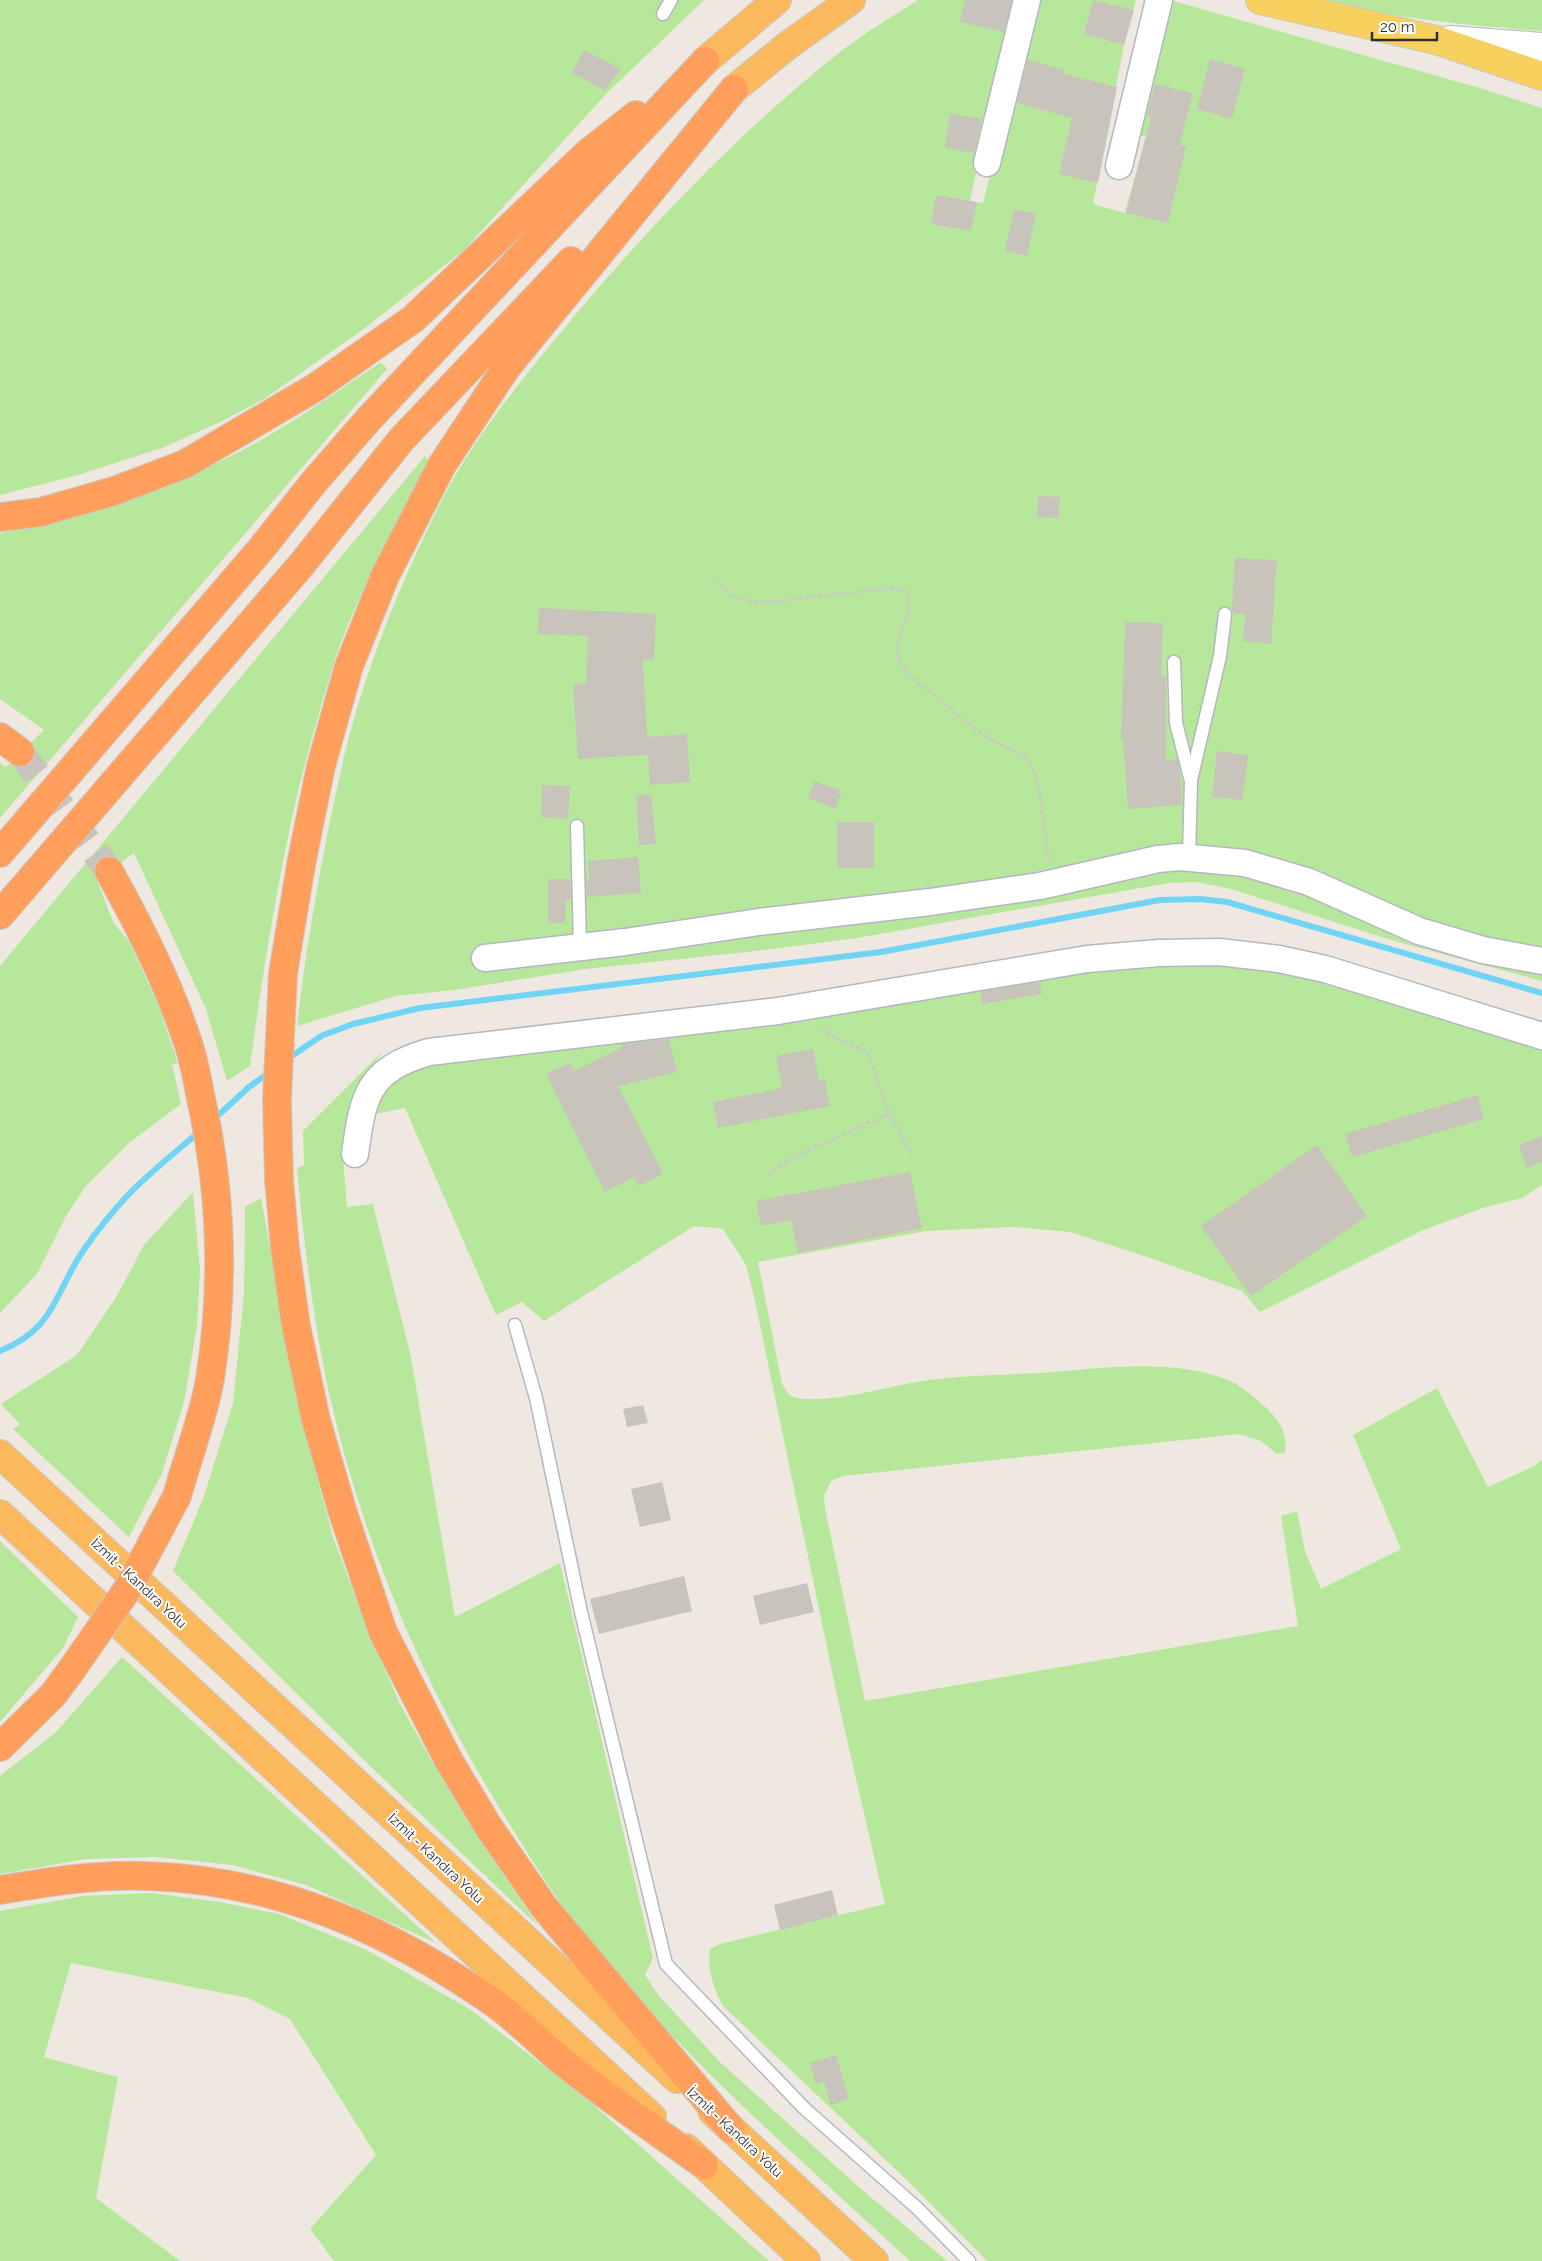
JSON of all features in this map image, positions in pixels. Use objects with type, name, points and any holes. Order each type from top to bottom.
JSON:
[{"type":"highway","points":[[0,517],[41,512],[59,507],[114,491],[185,464],[344,370],[413,319],[588,152],[705,62],[777,0]]},
{"type":"highway","points":[[0,915],[302,564],[400,440],[734,90],[787,46],[852,0]]},
{"type":"highway","points":[[0,853],[229,587],[314,482],[368,420],[705,62]]},
{"type":"highway","points":[[730,2128],[544,1907],[488,1826],[449,1761],[383,1632],[343,1513],[316,1420],[296,1326],[285,1248],[279,1180],[277,1099],[283,972],[302,859],[321,766],[349,666],[385,576],[442,464],[506,368],[734,90]]},
{"type":"highway","points":[[0,1747],[53,1695],[127,1590],[177,1496],[210,1381],[217,1315],[219,1241],[216,1178],[190,1047],[149,944],[110,871]]},
{"type":"highway","name":"İzmit - Kandıra Yolu","points":[[0,1454],[874,2261]]},
{"type":"highway","points":[[0,1514],[806,2261]]},
{"type":"highway","points":[[0,1890],[72,1879],[146,1876],[260,1890],[313,1906],[375,1931],[430,1961],[496,2004],[564,2063],[704,2165]]},
{"type":"main road","points":[[1260,0],[1436,40],[1542,76]]},
{"type":"street","points":[[987,163],[1026,0]]},
{"type":"street","points":[[1119,166],[1159,0]]},
{"type":"street","points":[[1436,40],[1542,47]]},
{"type":"street","points":[[485,958],[759,922],[930,902],[1054,882],[1158,858],[1189,857],[1245,864],[1309,882],[1420,932],[1484,950],[1542,961]]},
{"type":"street","points":[[355,1154],[361,1112],[370,1091],[380,1076],[393,1066],[410,1058],[450,1049],[778,1012],[1087,959],[1159,953],[1219,952],[1279,959],[1325,969],[1542,1036]]},
{"type":"lane","points":[[662,14],[671,0]]},
{"type":"lane","points":[[1189,857],[1191,780],[1220,656],[1225,614]]},
{"type":"lane","points":[[1174,662],[1176,723],[1191,780]]},
{"type":"lane","points":[[577,826],[580,947]]},
{"type":"lane","points":[[516,1325],[536,1398],[581,1612],[666,1964],[804,2108],[917,2208],[969,2261]]},
{"type":"path","points":[[716,580],[730,596],[759,602],[892,588],[904,590],[910,597],[910,610],[897,642],[897,654],[901,665],[910,676],[968,724],[999,744],[1018,753],[1031,765],[1054,882]]},
{"type":"path","points":[[818,1004],[826,1034],[865,1049],[870,1058],[889,1114],[912,1155]]},
{"type":"path","points":[[768,1174],[798,1155],[889,1114]]},
{"type":"green space","points":[[0,0],[704,0],[608,92],[464,250],[365,328],[264,399],[218,423],[162,448],[78,475],[0,495]]},
{"type":"green space","points":[[918,0],[1013,0],[970,201],[983,203],[1034,0],[1136,0],[1124,45],[1093,204],[1125,213],[1146,136],[1137,136],[1170,0],[1483,89],[1542,108],[1542,981],[1391,940],[1231,889],[1197,882],[1169,883],[857,938],[586,969],[454,990],[396,996],[297,1026],[306,956],[324,853],[354,718],[386,624],[412,563],[452,481],[512,393],[562,331],[625,258],[691,187],[761,119],[835,56]]},
{"type":"green space","points":[[1322,0],[1542,0],[1542,31],[1458,24],[1404,17]]},
{"type":"green space","points":[[381,362],[387,369],[0,818],[0,763],[6,767],[44,730],[0,699],[0,533],[60,520],[120,503],[206,469],[271,434]]},
{"type":"green space","points":[[425,456],[428,461],[349,621],[337,652],[309,747],[279,883],[263,974],[250,1066],[227,1081],[206,1009],[134,853],[97,880],[113,922],[130,943],[159,1007],[178,1063],[172,1064],[181,1104],[129,1143],[85,1187],[65,1218],[37,1274],[0,1313],[0,966]]},
{"type":"green space","points":[[1164,966],[1231,966],[1280,972],[1339,985],[1542,1048],[1542,1185],[1522,1198],[1483,1208],[1421,1231],[1260,1312],[1242,1291],[1070,1232],[1013,1227],[926,1231],[758,1262],[782,1384],[792,1396],[812,1399],[828,1398],[914,1382],[956,1377],[1132,1366],[1180,1368],[1226,1379],[1241,1387],[1273,1415],[1281,1426],[1285,1438],[1285,1453],[1277,1454],[1261,1441],[1239,1434],[844,1476],[832,1480],[824,1495],[825,1508],[865,1701],[1298,1626],[1281,1516],[1297,1511],[1305,1551],[1321,1589],[1401,1549],[1353,1435],[1437,1388],[1488,1487],[1534,1466],[1542,1460],[1542,2261],[987,2261],[908,2181],[723,2006],[712,1978],[709,1964],[710,1949],[720,1944],[885,1904],[839,1705],[746,1265],[723,1229],[694,1226],[544,1321],[522,1302],[496,1315],[405,1108],[370,1115],[393,1080],[437,1059],[1048,976]]},
{"type":"green space","points":[[382,1052],[356,1095],[343,1157],[347,1207],[373,1204],[411,1357],[455,1617],[560,1563],[653,1958],[645,1975],[658,1995],[721,2063],[861,2189],[947,2261],[910,2261],[748,2111],[632,1993],[585,1937],[542,1875],[481,1777],[452,1725],[426,1672],[380,1563],[360,1508],[343,1451],[318,1337],[306,1253],[297,1168],[304,1165],[303,1131]]},
{"type":"green space","points":[[193,1192],[200,1270],[197,1325],[184,1402],[162,1473],[129,1537],[13,1429],[20,1424],[1,1404],[77,1355],[117,1296],[144,1245]]},
{"type":"green space","points":[[261,1198],[302,1422],[333,1537],[364,1620],[400,1704],[430,1758],[463,1814],[538,1926],[369,1765],[173,1571],[204,1496],[233,1403],[244,1294],[245,1207]]},
{"type":"green space","points":[[0,1541],[78,1617],[63,1648],[0,1722]]},
{"type":"green space","points":[[122,1657],[436,1943],[306,1885],[232,1865],[156,1857],[86,1859],[0,1874],[0,1776],[56,1732]]},
{"type":"green space","points":[[151,1893],[220,1902],[279,1914],[367,1950],[471,2010],[587,2099],[769,2261],[334,2261],[310,2229],[376,2155],[290,2019],[248,1998],[71,1963],[44,2057],[118,2077],[96,2198],[180,2261],[0,2261],[0,1911],[83,1896]]},
{"type":"building","points":[[965,0],[1012,0],[1004,32],[960,22]]},
{"type":"building","points":[[1093,0],[1134,10],[1124,45],[1084,34]]},
{"type":"building","points":[[584,50],[621,69],[605,90],[572,73]]},
{"type":"building","points":[[1210,59],[1245,69],[1232,119],[1197,109]]},
{"type":"building","points":[[1028,60],[1065,70],[1064,74],[1117,87],[1098,183],[1059,174],[1072,118],[1017,103]]},
{"type":"building","points":[[1155,84],[1193,93],[1180,145],[1186,146],[1168,223],[1126,213],[1151,117],[1147,116]]},
{"type":"building","points":[[950,113],[982,119],[974,153],[945,148]]},
{"type":"building","points":[[936,195],[977,202],[971,231],[931,224]]},
{"type":"building","points":[[1014,209],[1036,214],[1027,256],[1005,251]]},
{"type":"building","points":[[1038,496],[1060,497],[1059,518],[1037,517]]},
{"type":"building","points":[[1235,558],[1277,560],[1271,644],[1243,641],[1245,614],[1233,614],[1232,609]]},
{"type":"building","points":[[539,608],[656,614],[654,660],[643,659],[647,737],[687,734],[690,782],[650,785],[648,755],[578,759],[573,684],[586,683],[588,636],[538,634]]},
{"type":"building","points":[[1125,622],[1163,623],[1161,676],[1166,676],[1166,760],[1177,759],[1180,772],[1182,805],[1128,809],[1123,739],[1121,739]]},
{"type":"building","points":[[1217,751],[1248,755],[1243,800],[1212,797]]},
{"type":"building","points":[[814,781],[842,791],[835,809],[808,798]]},
{"type":"building","points":[[542,785],[570,786],[568,819],[541,817]]},
{"type":"building","points":[[651,794],[656,844],[639,845],[636,796]]},
{"type":"building","points":[[837,822],[874,822],[874,868],[837,868]]},
{"type":"building","points":[[638,857],[641,893],[587,897],[588,861]]},
{"type":"building","points":[[548,879],[570,879],[571,899],[566,899],[565,923],[548,923]]},
{"type":"building","points":[[1039,982],[1042,994],[982,1004],[980,992]]},
{"type":"building","points":[[669,1039],[677,1072],[618,1086],[663,1174],[639,1186],[634,1177],[605,1192],[546,1074],[570,1063],[574,1071],[623,1047],[622,1044]]},
{"type":"building","points":[[813,1049],[819,1081],[825,1080],[830,1106],[718,1128],[713,1102],[782,1088],[776,1056]]},
{"type":"building","points":[[1478,1095],[1484,1119],[1352,1157],[1345,1134]]},
{"type":"building","points":[[1542,1136],[1542,1162],[1527,1168],[1519,1145]]},
{"type":"building","points":[[1317,1145],[1367,1216],[1251,1296],[1201,1226]]},
{"type":"building","points":[[910,1172],[922,1228],[798,1253],[791,1220],[761,1226],[756,1201]]},
{"type":"building","points":[[643,1405],[648,1423],[627,1427],[623,1409]]},
{"type":"building","points":[[662,1482],[671,1520],[640,1527],[631,1489]]},
{"type":"building","points":[[684,1576],[692,1611],[599,1634],[590,1599]]},
{"type":"building","points":[[807,1583],[814,1612],[760,1625],[753,1596]]},
{"type":"building","points":[[832,1890],[838,1915],[780,1930],[774,1905]]},
{"type":"building","points":[[836,2055],[849,2099],[831,2105],[824,2081],[816,2084],[810,2063]]},
{"type":"waterway","points":[[286,1060],[321,1036],[353,1024],[420,1008],[881,952],[1160,900],[1200,899],[1227,902],[1542,993]]},
{"type":"waterway","points":[[213,1120],[249,1087],[270,1072]]},
{"type":"waterway","points":[[0,1351],[18,1342],[43,1321],[83,1251],[110,1215],[145,1178],[200,1131]]},
{"type":"tunnel","points":[[20,752],[109,871]]}]
